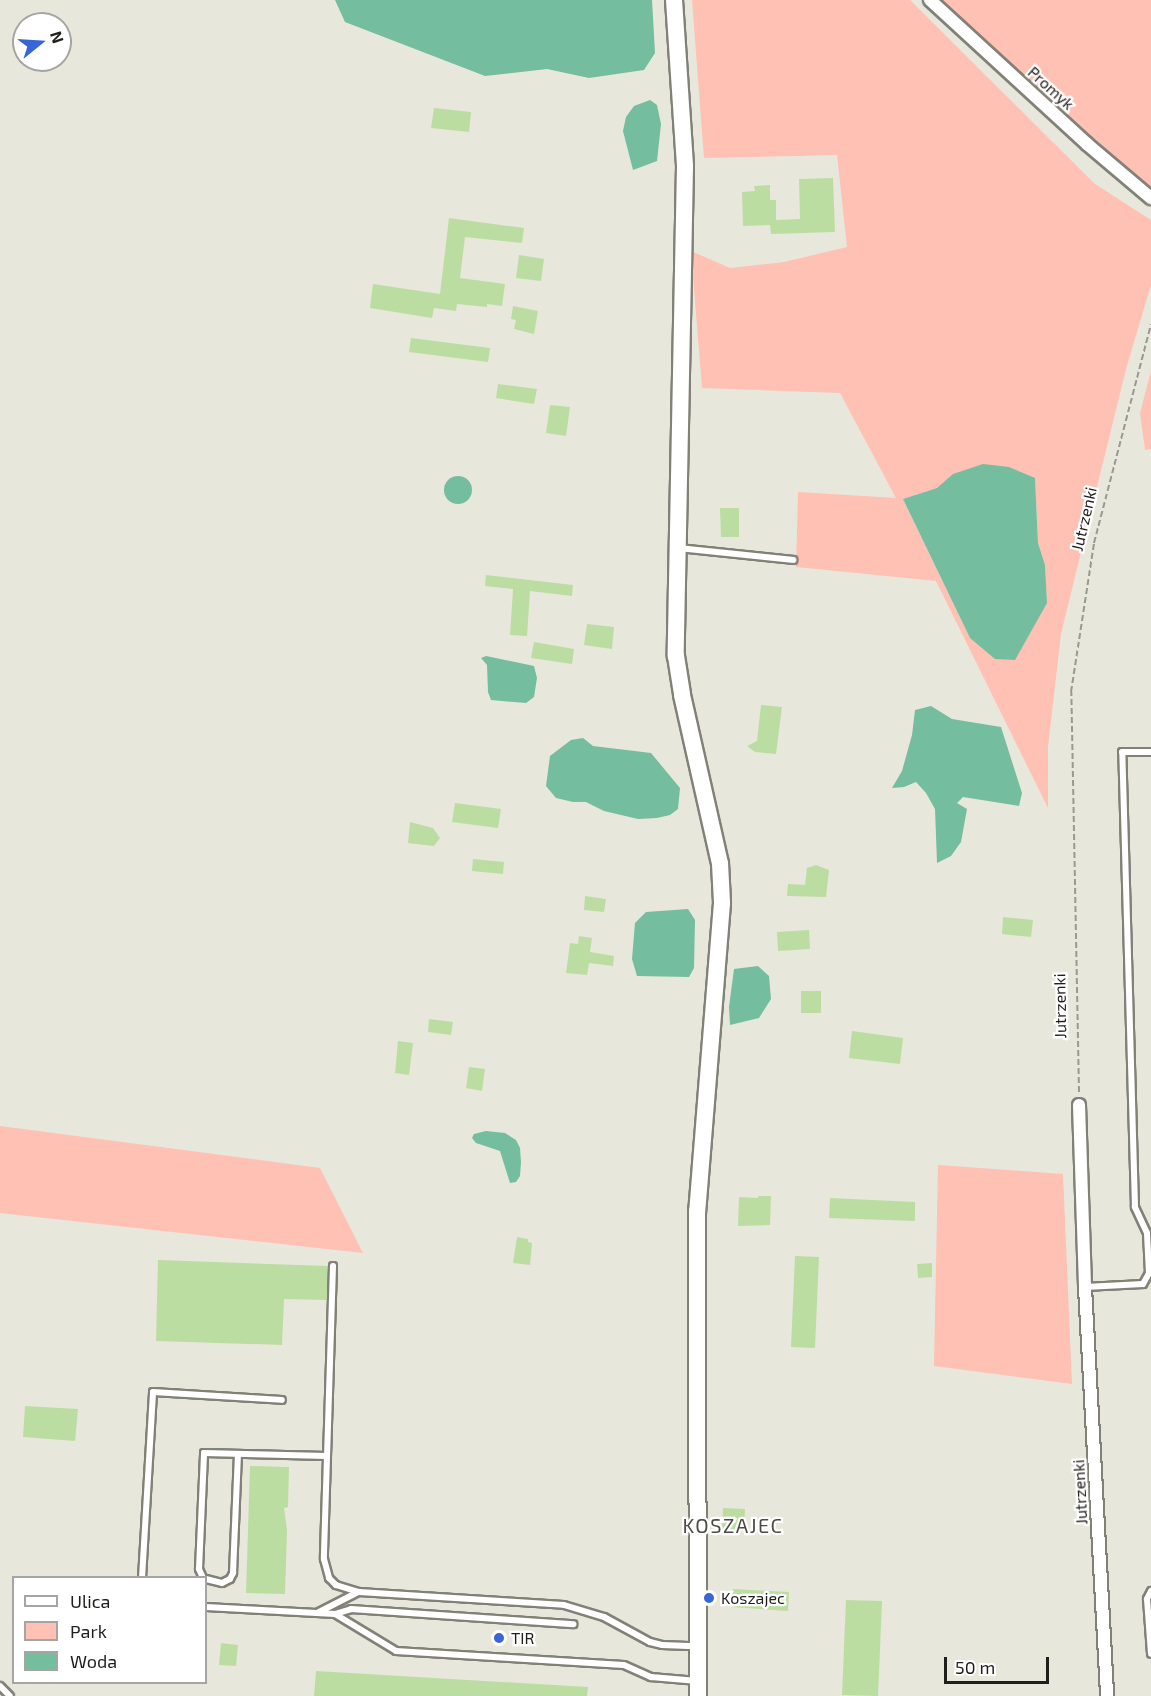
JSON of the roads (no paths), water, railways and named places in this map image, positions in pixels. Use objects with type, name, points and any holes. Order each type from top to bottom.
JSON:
[{"type":"street","points":[[674,0],[685,166],[676,656],[720,863],[722,903],[697,1211],[698,1688]]},
{"type":"street","name":"Promyk","points":[[930,0],[1087,144],[1151,198]]},
{"type":"street","name":"Jutrzenki","points":[[1079,1105],[1107,1696]]},
{"type":"lane","points":[[678,548],[793,560]]},
{"type":"lane","points":[[1143,1284],[1149,1273],[1148,1243],[1147,1233],[1135,1207],[1122,752],[1151,752]]},
{"type":"lane","points":[[333,1266],[325,1569],[336,1585],[359,1592],[564,1605],[604,1617],[650,1642],[698,1647]]},
{"type":"lane","points":[[1086,1287],[1151,1285]]},
{"type":"lane","points":[[142,1576],[153,1392],[282,1400]]},
{"type":"lane","points":[[203,1576],[199,1569],[204,1453],[327,1456]]},
{"type":"lane","points":[[207,1579],[222,1583],[230,1579],[233,1573],[238,1454]]},
{"type":"lane","points":[[1151,1591],[1147,1599],[1151,1654]]},
{"type":"lane","points":[[317,1613],[359,1592]]},
{"type":"lane","points":[[207,1607],[335,1614],[351,1609],[573,1624]]},
{"type":"lane","points":[[335,1614],[396,1651],[624,1665],[651,1677],[698,1688]]},
{"type":"lane","points":[[0,1686],[10,1696]]},
{"type":"water","points":[[335,0],[652,0],[655,53],[644,70],[589,78],[547,69],[485,76],[345,22]]},
{"type":"water","points":[[650,100],[657,105],[661,124],[657,161],[633,170],[623,131],[626,117],[634,106]]},
{"type":"water","points":[[983,464],[1009,467],[1035,478],[1038,543],[1045,565],[1047,603],[1015,660],[995,659],[970,638],[903,499],[937,488],[953,474]]},
{"type":"water","points":[[458,476],[468,480],[472,490],[468,500],[458,504],[448,500],[444,490],[448,480]]},
{"type":"water","points":[[486,656],[534,666],[537,678],[534,697],[526,703],[491,700],[488,692],[487,665],[481,658]]},
{"type":"water","points":[[931,706],[952,719],[1001,727],[1022,793],[1019,806],[963,797],[957,803],[967,809],[961,842],[951,856],[937,863],[935,809],[926,793],[916,782],[904,787],[892,788],[902,771],[912,735],[915,710]]},
{"type":"water","points":[[583,738],[593,746],[651,753],[680,788],[678,809],[670,815],[638,819],[604,811],[586,802],[556,798],[546,786],[550,756],[571,740]]},
{"type":"water","points":[[688,909],[695,920],[694,968],[689,977],[637,976],[632,959],[635,923],[646,912]]},
{"type":"water","points":[[758,966],[769,976],[771,999],[759,1018],[730,1025],[729,1007],[734,969]]},
{"type":"water","points":[[486,1131],[505,1133],[516,1140],[520,1148],[521,1162],[520,1176],[516,1182],[510,1183],[500,1151],[476,1143],[472,1138],[474,1134]]},
{"type":"place","name":"Koszajec","points":[[709,1598]]},
{"type":"place","name":"TIR","points":[[499,1638]]},
{"type":"district","name":"KOSZAJEC","points":[[733,1525]]}]
